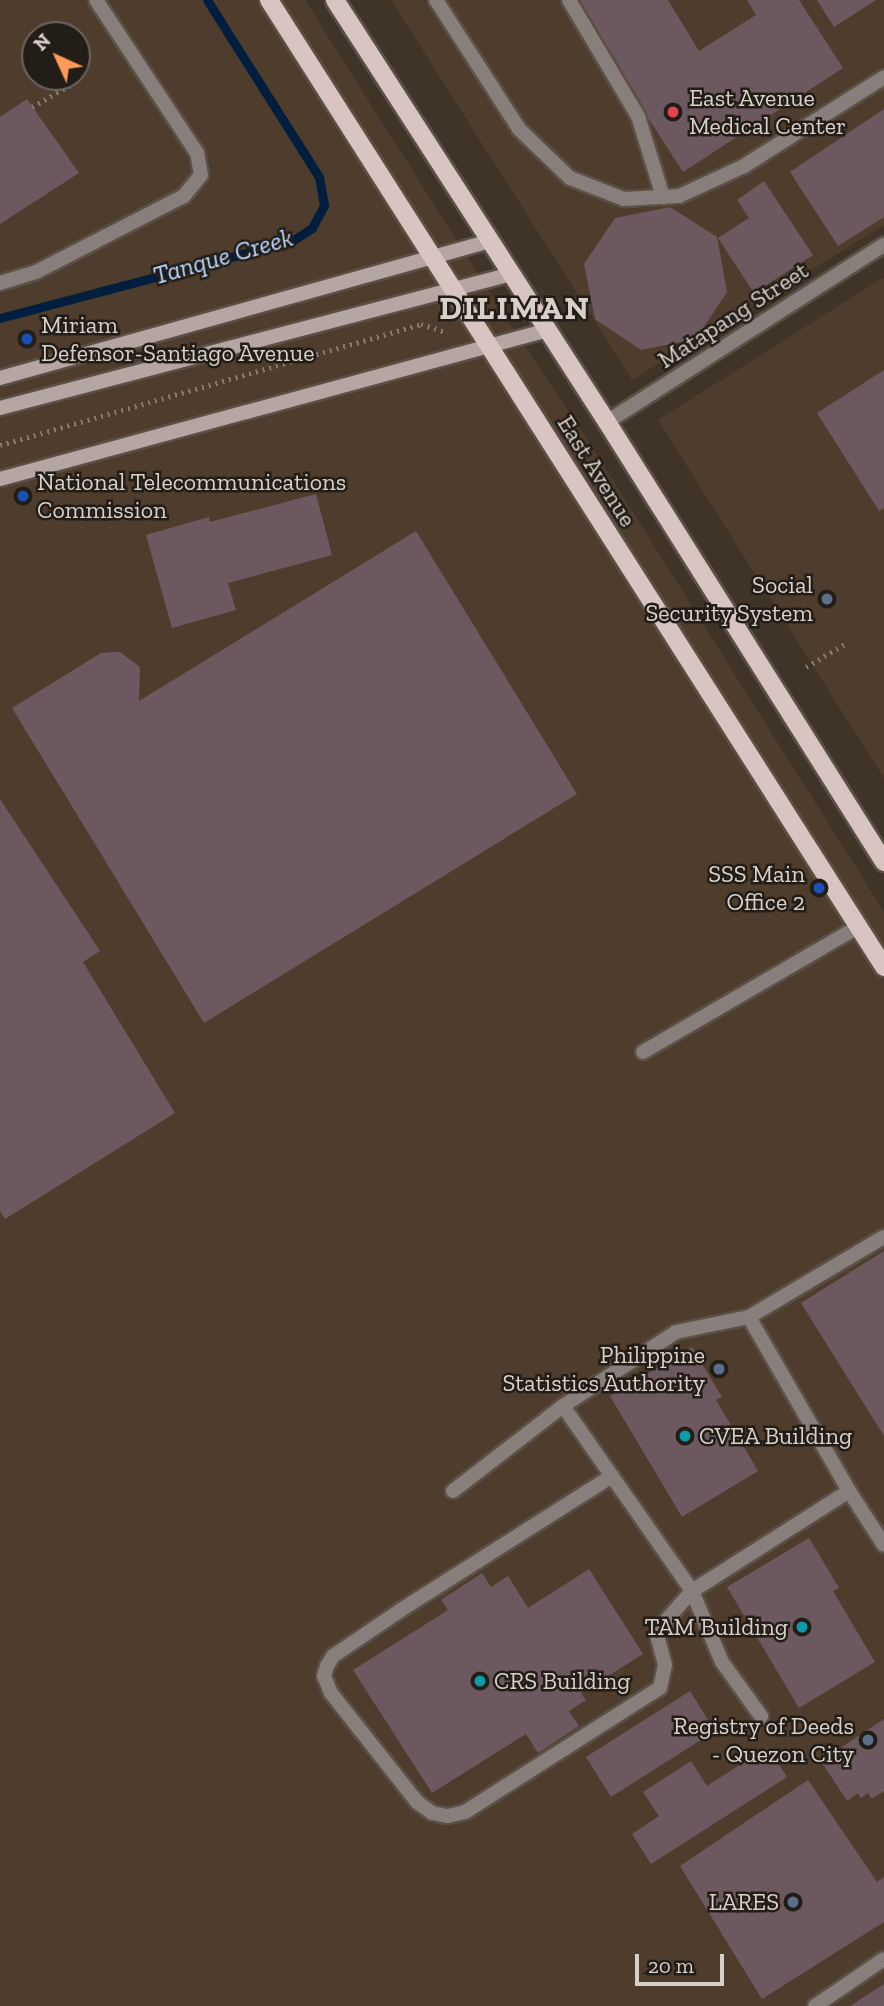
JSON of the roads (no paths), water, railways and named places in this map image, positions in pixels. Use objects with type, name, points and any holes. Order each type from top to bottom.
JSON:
[{"type":"main road","name":"East Avenue","points":[[269,0],[884,967]]},
{"type":"main road","name":"East Avenue","points":[[335,0],[607,422],[884,862]]},
{"type":"main road","points":[[0,378],[490,241]]},
{"type":"main road","points":[[0,408],[511,274]]},
{"type":"main road","points":[[0,479],[548,330]]},
{"type":"street","points":[[0,283],[36,272],[184,196],[201,175],[197,153],[96,0]]},
{"type":"street","points":[[436,0],[519,129],[570,178],[624,199],[680,196],[744,166],[884,77]]},
{"type":"street","points":[[569,0],[638,116],[663,197]]},
{"type":"street","name":"Matapang Street","points":[[607,422],[884,245]]},
{"type":"street","points":[[643,1052],[858,927]]},
{"type":"street","points":[[453,1491],[563,1406],[676,1332],[749,1317],[884,1237]]},
{"type":"street","points":[[749,1317],[849,1491],[884,1545]]},
{"type":"street","points":[[563,1406],[692,1591],[722,1662],[761,1716]]},
{"type":"street","points":[[612,1476],[333,1656],[324,1675],[331,1693],[417,1802],[432,1813],[448,1816],[465,1812],[660,1688],[665,1665],[658,1638],[663,1624],[692,1591],[849,1491]]},
{"type":"street","points":[[815,2006],[884,1959]]},
{"type":"waterway","name":"Tanque Creek","points":[[0,318],[292,241],[312,228],[324,205],[319,177],[207,0]]},
{"type":"place","name":"East Avenue Medical Center","points":[[673,112]]},
{"type":"place","name":"Miriam Defensor-Santiago Avenue","points":[[27,339]]},
{"type":"place","name":"National Telecommunications Commission","points":[[23,496]]},
{"type":"place","name":"Social Security System","points":[[827,599]]},
{"type":"place","name":"SSS Main Office 2","points":[[819,888]]},
{"type":"place","name":"Philippine Statistics Authority","points":[[719,1369]]},
{"type":"place","name":"CVEA Building","points":[[685,1436]]},
{"type":"place","name":"TAM Building","points":[[802,1627]]},
{"type":"place","name":"CRS Building","points":[[480,1681]]},
{"type":"place","name":"Registry of Deeds - Quezon City","points":[[868,1740]]},
{"type":"place","name":"LARES","points":[[793,1902]]},
{"type":"district","name":"DILIMAN","points":[[515,308]]}]
